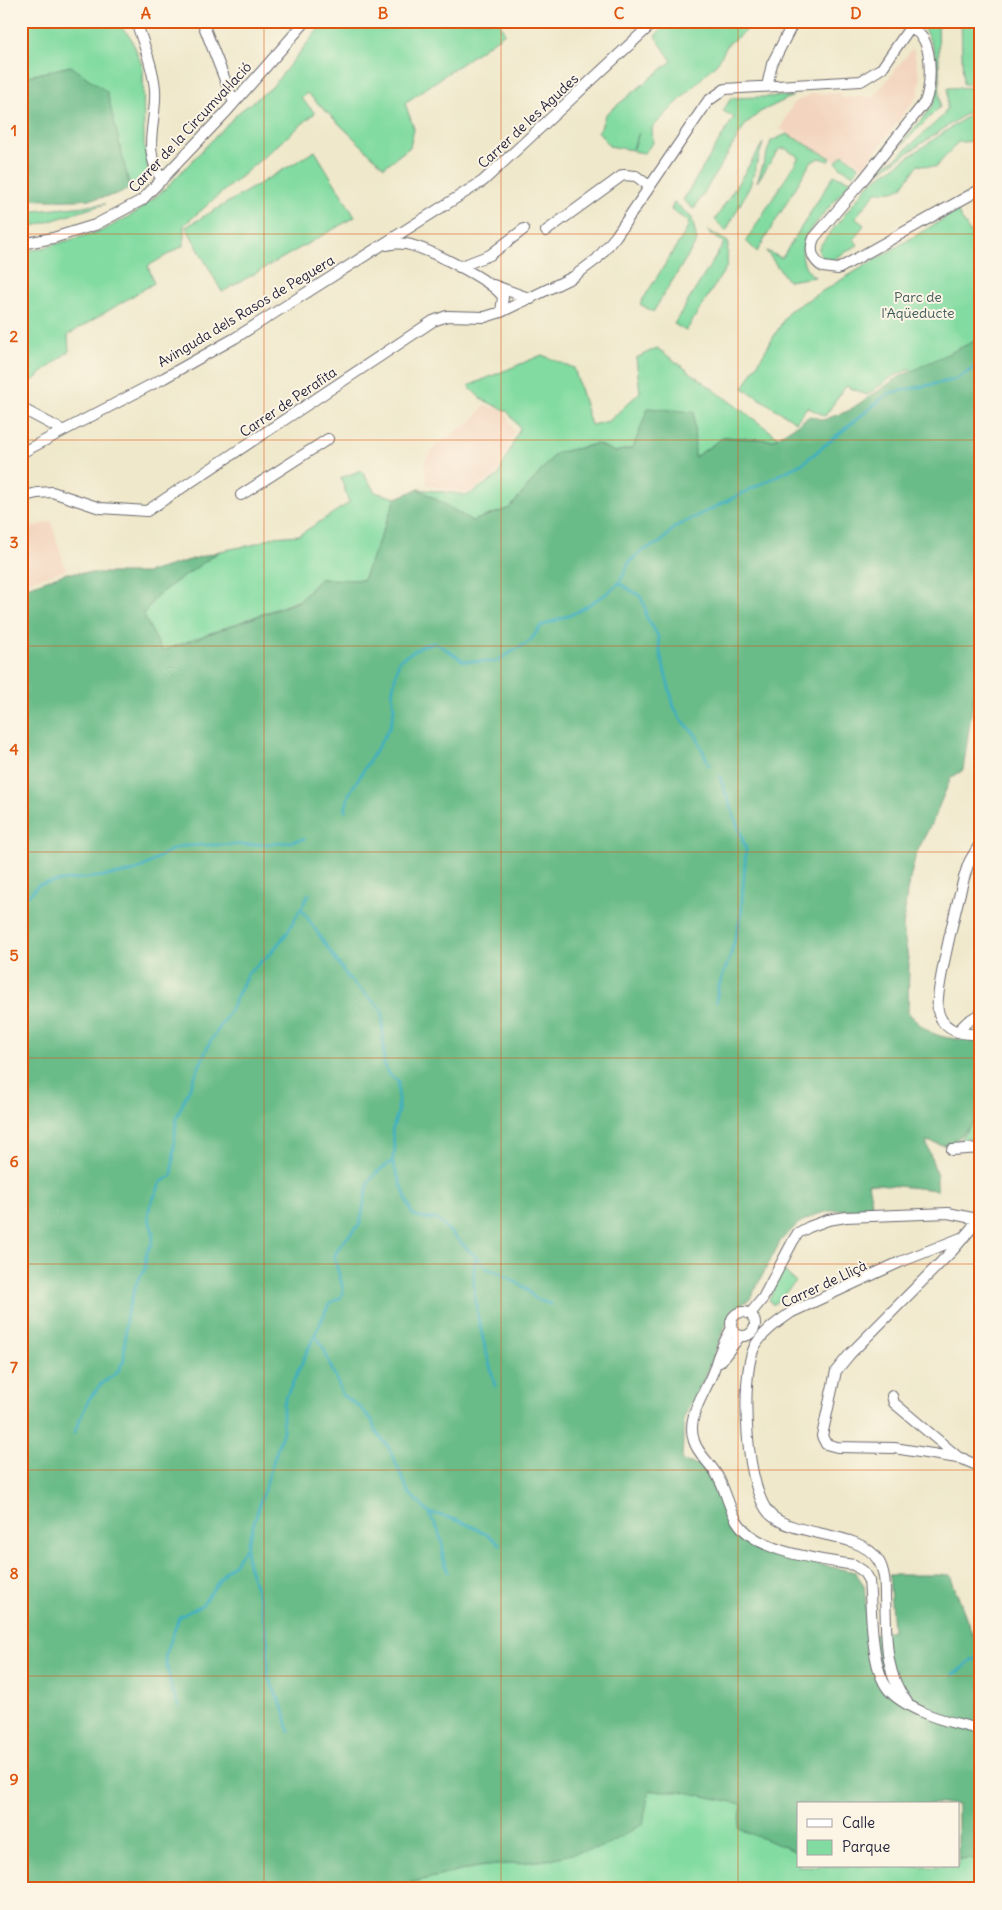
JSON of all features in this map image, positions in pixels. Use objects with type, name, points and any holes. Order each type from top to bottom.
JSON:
[{"type":"street","points":[[136,21],[151,67],[155,90],[151,140],[153,165],[162,180]]},
{"type":"street","name":"Carrer de la Circumval·lació","points":[[21,244],[53,238],[95,225],[120,214],[142,200],[234,103],[306,21]]},
{"type":"street","name":"Carrer de les Agudes","points":[[410,229],[483,181],[655,21]]},
{"type":"street","points":[[767,86],[772,64],[794,21]]},
{"type":"street","points":[[203,22],[234,103]]},
{"type":"street","points":[[493,285],[502,297],[501,312],[573,277],[597,259],[616,236],[708,101],[725,89],[861,81],[868,79],[882,68],[911,24],[925,41],[930,76],[928,94],[924,102],[863,180],[814,238],[811,243],[812,254],[823,267],[838,268],[981,188]]},
{"type":"street","points":[[546,231],[623,175],[636,176],[649,186]]},
{"type":"street","points":[[410,229],[410,237],[420,248]]},
{"type":"street","name":"Avinguda dels Rasos de Peguera","points":[[21,452],[164,378],[235,338],[377,246],[410,229]]},
{"type":"street","points":[[459,266],[490,255],[524,230]]},
{"type":"street","name":"Avinguda dels Rasos de Peguera","points":[[377,246],[397,243],[420,248],[459,266],[493,285],[531,298]]},
{"type":"street","name":"Carrer de Perafita","points":[[21,497],[36,493],[52,492],[100,508],[147,511],[433,321],[447,316],[485,317],[501,312]]},
{"type":"street","points":[[21,408],[62,430]]},
{"type":"street","points":[[241,495],[328,439]]},
{"type":"street","points":[[981,842],[968,865],[939,994],[938,1010],[942,1020],[948,1027],[958,1032],[981,1034]]},
{"type":"street","points":[[958,1032],[967,1022],[981,1013]]},
{"type":"street","points":[[952,1150],[981,1148]]},
{"type":"street","points":[[750,1314],[763,1298],[792,1241],[798,1233],[809,1227],[828,1220],[846,1217],[948,1213],[979,1218]]},
{"type":"street","points":[[964,1459],[894,1448],[838,1447],[826,1444],[822,1436],[836,1371],[850,1354],[953,1250],[979,1218]]},
{"type":"street","name":"Carrer de Lliçà","points":[[907,1702],[899,1691],[888,1655],[884,1580],[878,1560],[865,1547],[828,1534],[782,1522],[770,1515],[758,1493],[750,1461],[747,1413],[748,1371],[754,1347],[771,1328],[792,1312],[907,1258],[961,1238]]},
{"type":"street","points":[[715,1366],[743,1336],[755,1328],[755,1320],[750,1314],[743,1312],[736,1314],[732,1320],[732,1328],[720,1349],[693,1422],[695,1444],[714,1469],[737,1520],[756,1540],[774,1548],[854,1565],[863,1571],[868,1581],[875,1646],[882,1678],[895,1696],[929,1715],[981,1730]]},
{"type":"street","points":[[732,1328],[754,1347]]},
{"type":"street","points":[[892,1396],[894,1403],[900,1409],[964,1459],[981,1467]]},
{"type":"shaded area","points":[[913,48],[920,77],[919,94],[863,167],[843,153],[836,161],[780,129],[794,103],[810,94],[841,93],[841,98],[874,96]]},
{"type":"shaded area","points":[[485,405],[505,411],[514,432],[496,475],[468,493],[427,485],[424,462],[436,445],[471,422]]},
{"type":"shaded area","points":[[51,521],[66,570],[21,583],[21,531]]},
{"type":"green space","points":[[21,21],[114,21],[130,36],[143,68],[144,142],[149,176],[130,188],[106,92],[70,66],[21,78]]},
{"type":"green space","points":[[325,21],[498,21],[505,33],[405,103],[414,129],[410,147],[384,167],[307,93],[301,98],[315,113],[184,225],[184,245],[148,266],[154,283],[68,335],[69,351],[21,390],[21,252],[39,249],[104,230],[137,212],[165,189],[239,112],[271,88]]},
{"type":"green space","points":[[669,21],[759,21],[728,44],[718,62],[652,128],[653,143],[644,153],[633,151],[639,133],[632,150],[609,146],[598,131],[601,128],[605,115],[672,61],[655,36]]},
{"type":"green space","points":[[938,21],[940,107],[899,148],[930,109],[935,99],[938,88],[937,64],[930,41],[919,22]]},
{"type":"green space","points":[[961,21],[978,21],[980,84],[963,84]]},
{"type":"green space","points":[[71,66],[107,92],[130,188],[107,197],[93,199],[21,199],[21,78]]},
{"type":"green space","points":[[980,87],[980,98],[973,109],[879,172],[887,163],[894,160],[943,116],[947,108],[948,88]]},
{"type":"green space","points":[[793,96],[760,112],[745,125],[694,209],[683,200],[734,117],[723,111],[731,98]]},
{"type":"green space","points":[[981,107],[981,141],[958,142],[936,167],[918,165],[901,188],[893,191],[876,192],[855,218],[864,225],[854,239],[858,245],[830,261],[821,256],[819,247],[869,184]]},
{"type":"green space","points":[[787,134],[831,158],[829,161],[820,158],[811,162],[757,252],[746,241],[799,157],[784,148],[783,150],[780,148],[757,182],[771,141]]},
{"type":"green space","points":[[763,143],[750,186],[726,231],[715,220]]},
{"type":"green space","points":[[315,151],[355,217],[222,292],[186,227]]},
{"type":"green space","points":[[843,154],[859,167],[854,175],[841,168],[836,162]]},
{"type":"green space","points":[[834,175],[851,181],[806,235],[802,252],[804,263],[806,268],[815,277],[788,281],[766,251],[782,258]]},
{"type":"green space","points":[[674,202],[692,218],[697,241],[653,312],[640,304],[686,231],[689,222],[671,210]]},
{"type":"green space","points":[[105,204],[21,230],[21,209],[36,211]]},
{"type":"green space","name":"Parc de l'Aqüeducte","points":[[957,211],[981,251],[981,337],[951,357],[917,373],[910,369],[892,377],[867,395],[846,386],[825,416],[807,407],[796,422],[743,388],[789,311]]},
{"type":"green space","points":[[708,230],[728,242],[727,266],[686,331],[674,324],[724,243],[709,233]]},
{"type":"green space","points":[[981,338],[981,663],[976,680],[963,770],[951,778],[916,854],[907,891],[903,928],[909,964],[908,1012],[924,1028],[932,1033],[949,1038],[981,1041],[981,1115],[954,1142],[943,1145],[926,1141],[937,1176],[937,1190],[868,1183],[873,1209],[834,1210],[815,1215],[799,1223],[781,1240],[750,1299],[731,1311],[706,1375],[684,1417],[682,1461],[699,1465],[709,1472],[721,1506],[731,1523],[747,1541],[771,1554],[855,1572],[864,1585],[869,1636],[893,1630],[889,1575],[950,1575],[975,1641],[981,1640],[981,1860],[960,1859],[960,1802],[797,1802],[797,1850],[794,1851],[739,1829],[742,1804],[680,1791],[649,1791],[643,1824],[605,1846],[547,1860],[477,1867],[409,1883],[398,1889],[21,1889],[21,589],[67,573],[146,573],[220,551],[157,595],[143,614],[162,651],[300,601],[320,579],[363,580],[396,498],[419,489],[472,521],[510,508],[556,453],[597,444],[615,452],[633,448],[648,408],[694,412],[695,457],[724,437],[773,440],[810,416],[823,420],[848,411],[899,377]]},
{"type":"green space","points":[[657,348],[778,437],[773,440],[724,437],[695,457],[633,448],[615,452],[597,444],[556,453],[510,508],[472,521],[419,489],[468,495],[498,476],[520,428],[507,411],[481,399],[468,386],[542,355],[574,368],[591,425],[609,421],[640,392],[636,358]]},
{"type":"green space","points":[[361,470],[375,492],[396,498],[363,580],[320,579],[300,600],[162,651],[143,615],[157,595],[220,551],[252,545],[273,537],[299,535],[349,503],[341,478]]},
{"type":"green space","points":[[979,1115],[981,1115],[981,1136],[959,1140]]},
{"type":"green space","points":[[783,1270],[796,1282],[773,1305],[769,1299]]},
{"type":"green space","points":[[648,1787],[684,1788],[745,1802],[794,1851],[797,1850],[797,1868],[960,1868],[960,1859],[981,1860],[981,1889],[398,1889],[409,1883],[477,1867],[547,1860]]},
{"type":"waterway","points":[[345,811],[349,794],[390,727],[394,710],[392,693],[399,660],[424,645],[436,643],[464,661],[495,662],[530,641],[541,626],[575,613],[606,594],[619,583],[630,561],[644,550],[661,542],[675,527],[803,463],[889,393],[954,380],[981,364]]},
{"type":"waterway","points":[[619,583],[640,596],[645,606],[646,616],[658,636],[660,653],[674,707],[681,719],[696,735],[709,765]]},
{"type":"waterway","points":[[716,1002],[718,988],[730,957],[741,916],[746,849],[720,777]]},
{"type":"waterway","points":[[21,898],[30,894],[38,885],[134,871],[178,847],[244,845],[304,839]]},
{"type":"waterway","points":[[74,1433],[89,1399],[101,1384],[117,1373],[124,1360],[126,1317],[136,1284],[145,1269],[146,1254],[152,1243],[153,1234],[148,1214],[150,1206],[161,1182],[172,1176],[176,1119],[209,1044],[230,1011],[248,973],[270,954],[287,933],[309,894]]},
{"type":"waterway","points":[[289,1732],[284,1710],[267,1675],[268,1645],[260,1600],[248,1565],[246,1548],[283,1431],[283,1404],[329,1304],[341,1297],[343,1289],[334,1257],[341,1244],[360,1224],[368,1183],[376,1173],[392,1161],[395,1150],[392,1131],[398,1112],[398,1081],[388,1074],[384,1063],[382,1010],[349,979],[302,910]]},
{"type":"waterway","points":[[392,1161],[412,1214],[420,1218],[437,1219],[488,1269],[500,1273],[524,1287],[536,1299],[550,1304]]},
{"type":"waterway","points":[[475,1260],[474,1291],[476,1307],[495,1386]]},
{"type":"waterway","points":[[315,1334],[323,1347],[343,1396],[361,1408],[372,1420],[375,1430],[389,1448],[409,1493],[429,1513],[438,1530],[443,1547],[443,1558],[448,1572]]},
{"type":"waterway","points":[[430,1513],[467,1524],[500,1544]]},
{"type":"waterway","points":[[179,1706],[172,1691],[165,1657],[179,1617],[202,1605],[225,1572],[234,1564],[245,1548]]},
{"type":"waterway","points":[[953,1675],[981,1654]]}]
